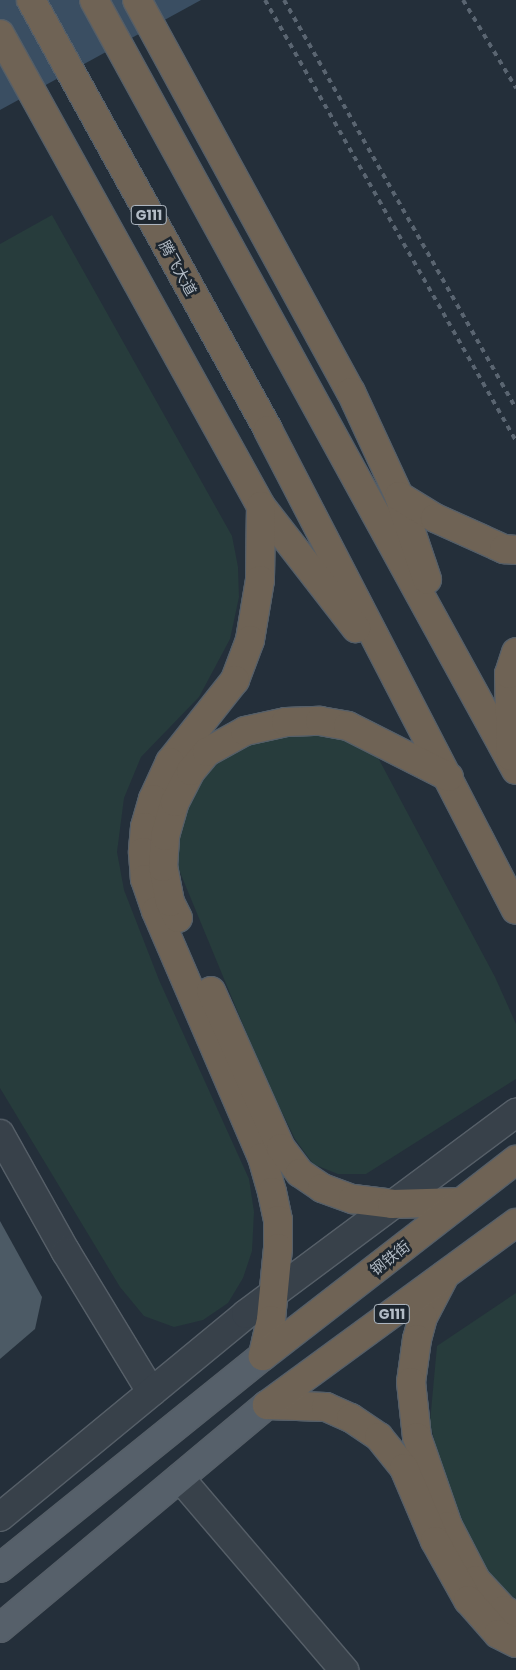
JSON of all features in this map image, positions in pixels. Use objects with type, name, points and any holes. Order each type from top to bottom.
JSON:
[{"type":"highway","name":"腾飞大道","points":[[31,0],[268,430],[396,681]]},
{"type":"highway","points":[[94,0],[333,431],[513,765]]},
{"type":"highway","points":[[137,0],[352,392],[399,496],[452,651]]},
{"type":"highway","points":[[0,34],[261,506],[396,681],[449,777],[516,910]]},
{"type":"highway","points":[[399,496],[435,518],[504,549],[516,550]]},
{"type":"highway","points":[[261,506],[260,580],[250,640],[235,680],[170,762],[153,798],[145,827],[143,852],[145,879],[156,911],[262,1157],[272,1192],[278,1220],[273,1293],[263,1356]]},
{"type":"highway","points":[[513,765],[509,674],[516,652]]},
{"type":"highway","points":[[449,777],[348,726],[320,721],[286,722],[245,731],[207,752],[191,771],[175,802],[165,836],[163,867],[170,902],[281,1148],[300,1172],[322,1188],[353,1199],[392,1204],[461,1202]]},
{"type":"highway","name":"钢铁街","points":[[263,1356],[516,1160]]},
{"type":"highway","name":"G111","points":[[267,1405],[516,1223]]},
{"type":"highway","points":[[445,1275],[423,1317],[417,1339],[411,1382],[417,1437],[448,1526],[476,1580],[504,1610],[516,1616]]},
{"type":"highway","points":[[267,1405],[326,1407],[351,1418],[378,1437],[404,1468],[435,1541],[468,1600],[498,1634],[516,1644]]},
{"type":"main road","points":[[0,1568],[263,1356]]},
{"type":"main road","points":[[0,1628],[267,1405]]},
{"type":"street","points":[[0,1517],[273,1293],[516,1114]]},
{"type":"street","points":[[0,1134],[66,1252],[151,1392]]},
{"type":"street","points":[[180,1478],[344,1670]]},
{"type":"green space","points":[[52,215],[232,536],[238,567],[239,597],[230,639],[199,697],[141,757],[124,798],[117,852],[124,890],[159,980],[249,1179],[254,1212],[252,1251],[243,1278],[228,1303],[203,1320],[174,1327],[144,1316],[120,1287],[0,1088],[0,244]]},
{"type":"green space","points":[[332,734],[375,752],[495,977],[516,1024],[516,1079],[366,1174],[338,1174],[313,1164],[295,1139],[265,1078],[177,865],[182,818],[195,787],[222,758],[264,736]]},
{"type":"green space","points":[[516,1293],[516,1599],[495,1584],[468,1535],[438,1457],[430,1422],[437,1346]]},
{"type":"water","points":[[0,0],[201,0],[0,110]]},
{"type":"building","points":[[0,1221],[42,1297],[35,1329],[0,1359]]},
{"type":"railway","points":[[265,0],[516,441]]},
{"type":"railway","points":[[284,0],[516,409]]},
{"type":"railway","points":[[463,0],[516,88]]}]
